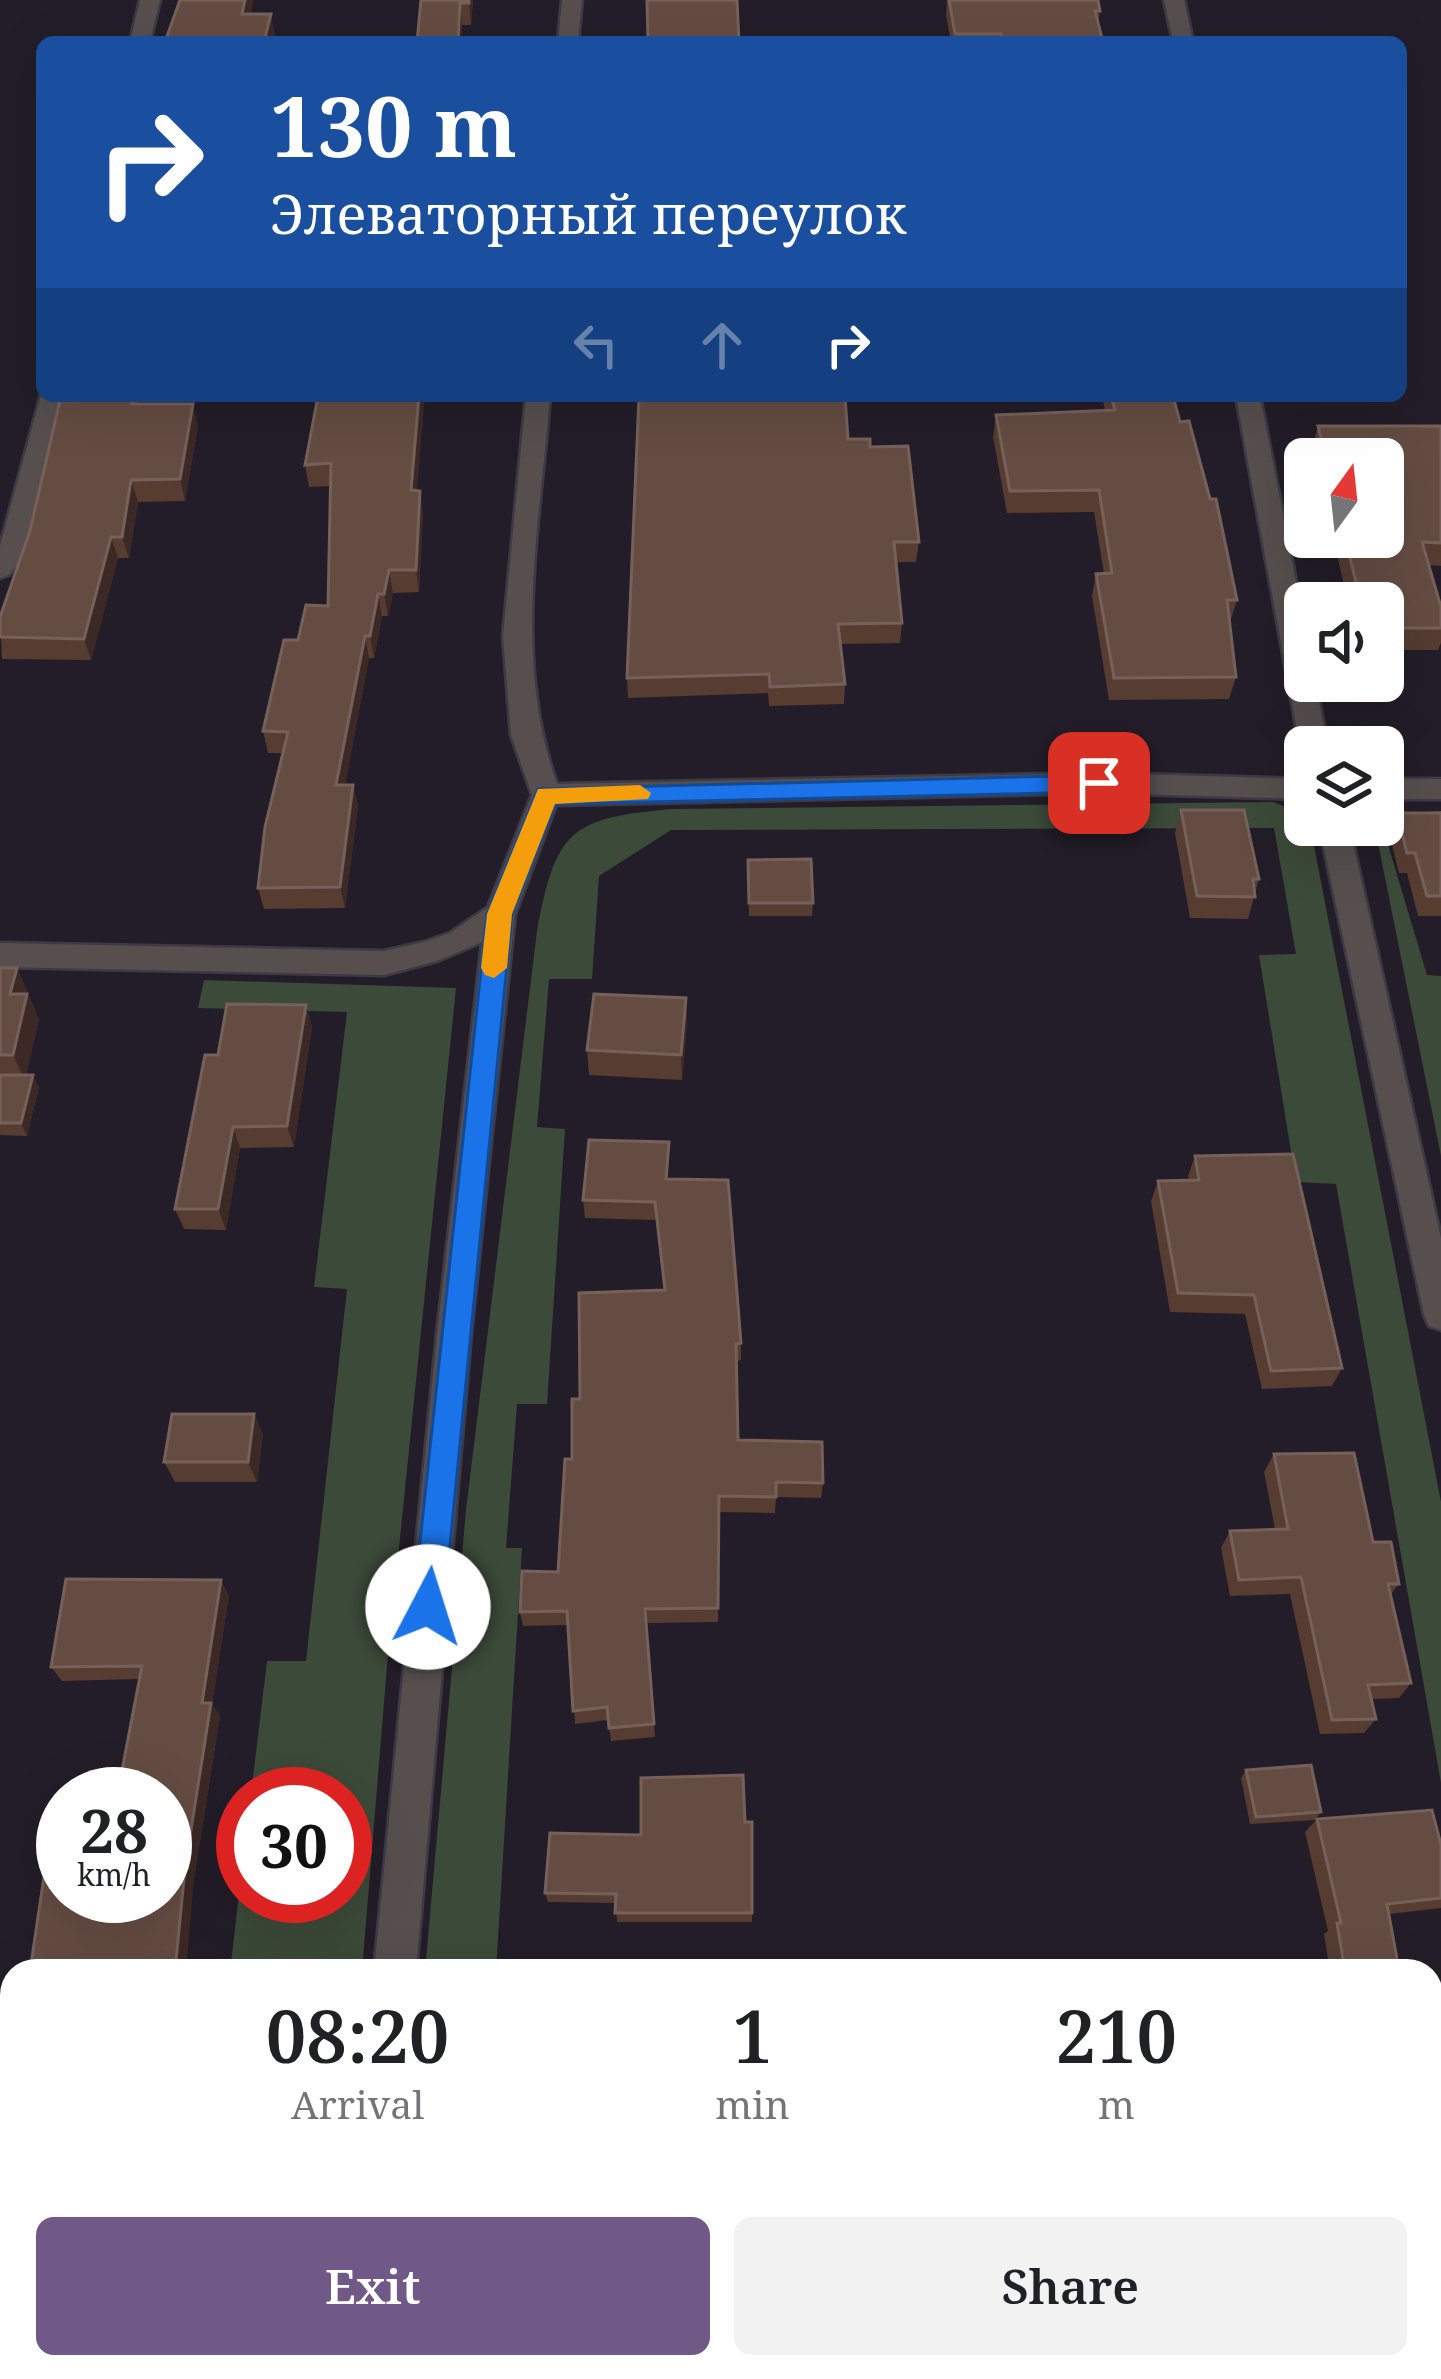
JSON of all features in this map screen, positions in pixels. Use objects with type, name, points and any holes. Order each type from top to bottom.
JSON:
[{"type":"street","points":[[141,36],[150,0]]},
{"type":"street","points":[[569,36],[572,0]]},
{"type":"street","points":[[1174,0],[1182,36]]},
{"type":"street","points":[[0,569],[10,558],[49,402]]},
{"type":"street","points":[[396,1959],[454,1334],[500,914],[546,795],[525,735],[517,635],[537,402]]},
{"type":"street","points":[[1249,402],[1310,726]]},
{"type":"street","points":[[546,795],[1099,783],[1284,788]]},
{"type":"street","points":[[1404,789],[1441,789]]},
{"type":"street","points":[[1339,846],[1441,1315]]},
{"type":"street","points":[[0,955],[384,963],[461,941],[500,914]]},
{"type":"green space","points":[[1273,802],[1284,806],[1284,846],[1314,846],[1441,1502],[1441,1783],[1336,1184],[1296,1182],[1259,955],[1296,954],[1274,828],[671,830],[599,876],[592,979],[549,979],[537,1127],[565,1129],[547,1404],[517,1404],[506,1548],[522,1548],[497,1959],[426,1959],[466,1510],[537,931],[561,850],[589,825],[638,813]]},
{"type":"green space","points":[[1441,811],[1441,829],[1404,828],[1404,815]]},
{"type":"green space","points":[[1379,846],[1388,846],[1427,975],[1441,976],[1441,1156]]},
{"type":"green space","points":[[204,980],[456,988],[372,1849],[372,1767],[254,1767],[267,1661],[306,1661],[347,1289],[314,1287],[347,1012],[198,1008]]},
{"type":"green space","points":[[236,1923],[366,1923],[363,1959],[231,1959]]},
{"type":"building","points":[[180,0],[245,0],[242,14],[271,14],[266,36],[167,36]]},
{"type":"building","points":[[421,0],[469,0],[460,3],[458,36],[418,36]]},
{"type":"building","points":[[647,0],[737,0],[739,36],[648,36]]},
{"type":"building","points":[[949,0],[1098,0],[1100,11],[1095,11],[1101,36],[955,34]]},
{"type":"building","points":[[60,402],[193,404],[180,479],[131,480],[122,537],[111,537],[84,639],[0,637],[0,617],[30,531]]},
{"type":"building","points":[[317,402],[418,402],[411,490],[420,491],[416,570],[389,570],[384,594],[378,594],[370,636],[365,636],[336,785],[353,785],[340,887],[258,888],[265,827],[288,732],[263,731],[284,640],[298,640],[306,605],[328,606],[331,463],[305,465]]},
{"type":"building","points":[[639,402],[845,402],[848,439],[870,439],[870,447],[908,446],[919,542],[894,542],[902,623],[838,624],[845,684],[770,687],[769,674],[627,678]]},
{"type":"building","points":[[1113,402],[1175,402],[1180,422],[1189,421],[1210,499],[1216,499],[1237,600],[1227,600],[1236,677],[1114,678],[1096,574],[1112,573],[1099,490],[1010,491],[996,415],[1115,410]]},
{"type":"building","points":[[1318,426],[1441,426],[1441,543],[1422,542],[1441,607],[1441,628],[1404,628],[1404,582],[1356,582],[1350,558],[1404,558],[1404,438],[1321,438]]},
{"type":"building","points":[[1181,810],[1244,810],[1259,879],[1253,879],[1255,897],[1197,896]]},
{"type":"building","points":[[1404,813],[1441,813],[1441,896],[1427,896],[1415,853],[1407,853]]},
{"type":"building","points":[[811,859],[813,903],[749,903],[748,860]]},
{"type":"building","points":[[0,968],[17,968],[10,994],[27,994],[13,1055],[0,1055]]},
{"type":"building","points":[[594,994],[686,998],[681,1055],[587,1050]]},
{"type":"building","points":[[227,1004],[306,1005],[287,1126],[233,1127],[218,1209],[175,1209],[205,1055],[218,1055]]},
{"type":"building","points":[[0,1075],[33,1075],[21,1123],[0,1123]]},
{"type":"building","points":[[589,1140],[669,1142],[666,1179],[728,1180],[741,1343],[736,1344],[738,1440],[822,1442],[823,1483],[776,1482],[776,1497],[719,1496],[718,1608],[645,1609],[654,1724],[609,1728],[607,1707],[573,1711],[567,1611],[520,1612],[522,1571],[558,1572],[565,1459],[572,1459],[572,1399],[580,1399],[579,1293],[665,1290],[655,1202],[583,1200]]},
{"type":"building","points":[[1293,1154],[1342,1368],[1271,1371],[1254,1295],[1178,1293],[1158,1181],[1199,1180],[1195,1156]]},
{"type":"building","points":[[172,1414],[254,1414],[248,1462],[164,1462]]},
{"type":"building","points":[[1354,1453],[1373,1542],[1391,1542],[1399,1584],[1388,1584],[1411,1683],[1368,1685],[1376,1719],[1332,1720],[1301,1577],[1239,1580],[1230,1531],[1288,1529],[1274,1454]]},
{"type":"building","points":[[66,1579],[221,1580],[202,1703],[211,1703],[192,1824],[192,1767],[123,1767],[142,1666],[51,1667]]},
{"type":"building","points":[[1311,1765],[1321,1812],[1256,1817],[1246,1770]]},
{"type":"building","points":[[743,1775],[745,1822],[752,1822],[752,1913],[615,1913],[616,1894],[545,1893],[550,1833],[641,1835],[641,1778]]},
{"type":"building","points":[[1432,1810],[1441,1845],[1441,1898],[1387,1904],[1397,1959],[1343,1959],[1337,1923],[1341,1923],[1317,1819]]},
{"type":"building","points":[[37,1923],[180,1923],[176,1959],[32,1959]]},
{"type":"slow traffic","points":[[494,968],[500,914],[546,795],[640,793]]},
{"type":"route","points":[[428,1607],[500,914],[546,795],[1099,783]]}]
